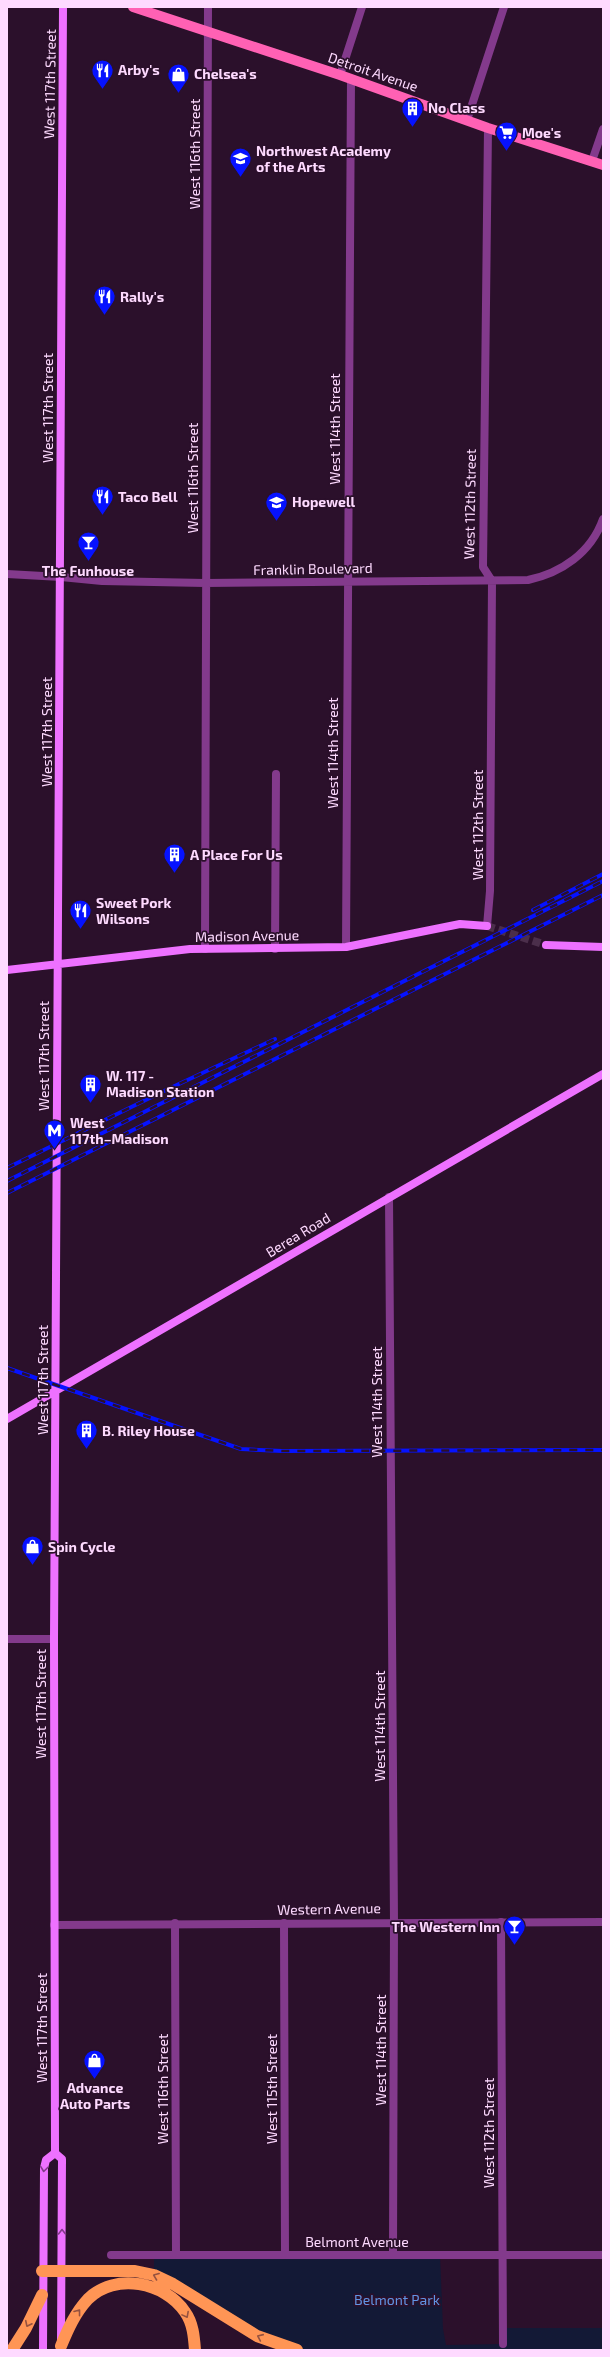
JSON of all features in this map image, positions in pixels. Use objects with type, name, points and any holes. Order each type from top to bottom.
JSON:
[{"type":"highway","points":[[42,2271],[135,2271],[154,2275],[173,2284],[257,2336],[297,2350]]},
{"type":"highway","points":[[61,2348],[72,2319],[89,2298],[108,2287],[132,2282],[157,2288],[176,2301],[186,2312],[193,2330],[195,2350]]},
{"type":"highway","points":[[12,2350],[26,2328],[42,2295]]},
{"type":"main road","name":"West 117th Street","points":[[61,2348],[62,2160],[55,2154],[54,1639],[57,1392],[64,7]]},
{"type":"main road","name":"Detroit Avenue","points":[[133,7],[208,33],[340,75],[488,128],[603,165]]},
{"type":"main road","name":"Madison Avenue","points":[[7,970],[175,950],[346,947],[460,924],[487,926]]},
{"type":"main road","points":[[546,945],[603,947]]},
{"type":"main road","name":"Berea Road","points":[[7,1420],[603,1074]]},
{"type":"main road","points":[[43,2350],[42,2271],[44,2168],[46,2160],[55,2154]]},
{"type":"street","name":"West 116th Street","points":[[205,949],[208,7]]},
{"type":"street","points":[[340,75],[362,7]]},
{"type":"street","points":[[467,120],[504,7]]},
{"type":"street","name":"West 114th Street","points":[[346,947],[351,79]]},
{"type":"street","name":"West 112th Street","points":[[487,926],[490,891],[492,581],[482,567],[488,128]]},
{"type":"street","points":[[592,161],[603,129]]},
{"type":"street","name":"Franklin Boulevard","points":[[7,574],[102,581],[205,583],[528,580],[553,573],[580,555],[600,528],[603,519]]},
{"type":"street","points":[[275,949],[276,774]]},
{"type":"street","name":"West 114th Street","points":[[389,1197],[394,1922],[393,2255]]},
{"type":"street","points":[[7,1639],[54,1639]]},
{"type":"street","name":"West 112th Street","points":[[502,1922],[502,2255],[504,2344]]},
{"type":"street","name":"Western Avenue","points":[[54,1925],[175,1923],[603,1922]]},
{"type":"street","name":"West 116th Street","points":[[175,1923],[176,2255]]},
{"type":"street","name":"West 115th Street","points":[[284,1923],[285,2255]]},
{"type":"street","name":"Belmont Avenue","points":[[111,2255],[603,2255]]},
{"type":"green space","name":"Belmont Park","points":[[154,2255],[440,2255],[443,2329],[446,2345],[503,2344],[503,2328],[603,2328],[603,2350],[297,2350],[285,2347],[154,2275]]},
{"type":"tunnel","points":[[487,926],[546,945]]},
{"type":"railway","points":[[533,910],[603,874]]},
{"type":"railway","points":[[7,1181],[603,881]]},
{"type":"railway","points":[[7,1193],[603,895]]},
{"type":"railway","points":[[7,1168],[164,1091],[275,1039]]},
{"type":"railway","points":[[7,1368],[241,1449],[282,1451],[603,1450]]},
{"type":"place","name":"Arby's","points":[[102,90]]},
{"type":"place","name":"Chelsea's","points":[[178,94]]},
{"type":"place","name":"No Class","points":[[413,128]]},
{"type":"place","name":"Moe's","points":[[506,152]]},
{"type":"place","name":"Northwest Academy of the Arts","points":[[241,178]]},
{"type":"place","name":"Rally's","points":[[105,316]]},
{"type":"place","name":"Taco Bell","points":[[103,516]]},
{"type":"place","name":"Hopewell","points":[[277,522]]},
{"type":"place","name":"The Funhouse","points":[[88,562]]},
{"type":"place","name":"A Place For Us","points":[[175,874]]},
{"type":"place","name":"Sweet Pork Wilsons","points":[[81,930]]},
{"type":"place","name":"W. 117 - Madison Station","points":[[91,1104]]},
{"type":"place","name":"West 117th–Madison","points":[[54,1150]]},
{"type":"place","name":"B. Riley House","points":[[87,1450]]},
{"type":"place","name":"Spin Cycle","points":[[32,1566]]},
{"type":"place","name":"The Western Inn","points":[[515,1946]]},
{"type":"place","name":"Advance Auto Parts","points":[[95,2080]]}]
